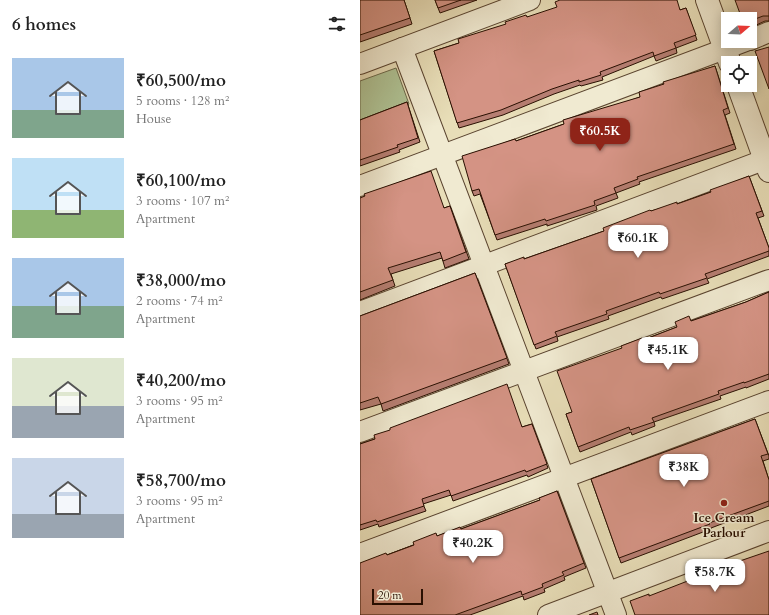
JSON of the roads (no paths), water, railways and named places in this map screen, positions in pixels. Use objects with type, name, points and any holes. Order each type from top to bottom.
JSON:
[{"type":"street","points":[[360,64],[530,0]]},
{"type":"street","points":[[707,0],[727,56],[737,48]]},
{"type":"street","points":[[757,37],[769,32]]},
{"type":"street","points":[[402,48],[616,615]]},
{"type":"street","points":[[360,186],[442,155],[721,58]]},
{"type":"street","points":[[360,312],[768,163],[741,92]]},
{"type":"street","points":[[360,432],[769,280]]},
{"type":"street","points":[[360,554],[769,401]]},
{"type":"street","points":[[548,615],[769,531]]},
{"type":"place","name":"Ice Cream Parlour","points":[[724,503]]}]
